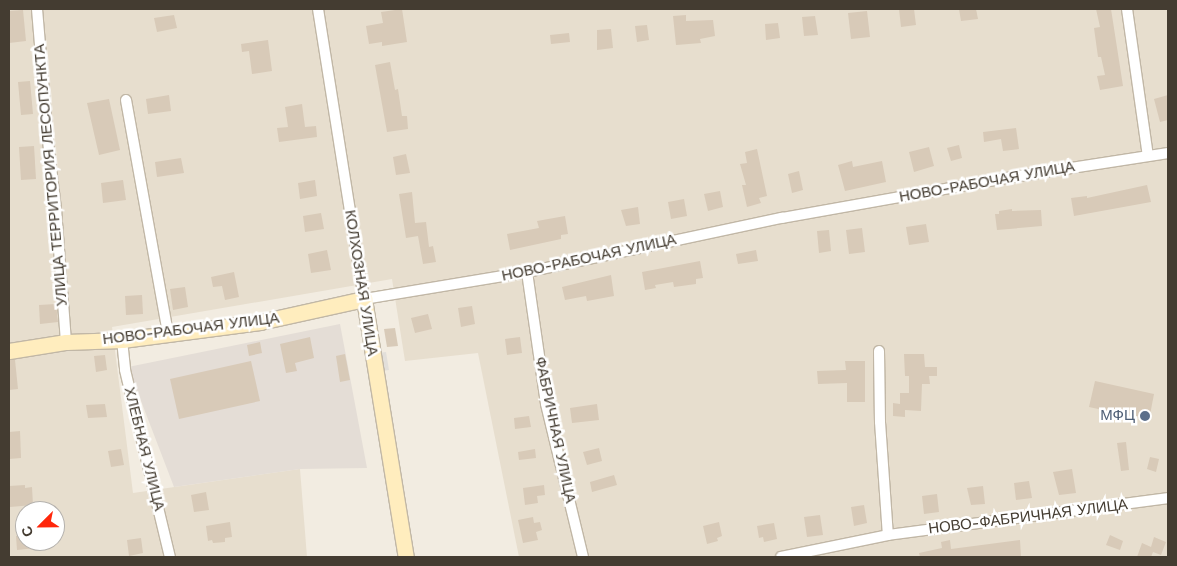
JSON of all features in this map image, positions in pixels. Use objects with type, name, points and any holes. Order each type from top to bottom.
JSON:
[{"type":"street","name":"УЛИЦА ТЕРРИТОРИЯ ЛЕСОПУНКТА","points":[[37,9],[48,141],[56,209],[66,342]]},
{"type":"street","name":"КОЛХОЗНАЯ УЛИЦА","points":[[318,9],[406,557]]},
{"type":"street","points":[[1128,9],[1148,156]]},
{"type":"street","points":[[126,100],[168,334]]},
{"type":"street","name":"НОВО-РАБОЧАЯ УЛИЦА","points":[[9,351],[66,342],[122,340],[260,322],[364,299],[527,272],[782,218],[1168,154]]},
{"type":"street","name":"ФАБРИЧНАЯ УЛИЦА","points":[[527,272],[546,404],[582,557]]},
{"type":"street","name":"ХЛЕБНАЯ УЛИЦА","points":[[122,340],[124,370],[170,557]]},
{"type":"street","points":[[879,351],[880,422],[888,535]]},
{"type":"street","name":"НОВО-ФАБРИЧНАЯ УЛИЦА","points":[[781,557],[888,535],[1168,498]]},
{"type":"shaded area","points":[[9,9],[1168,9],[1168,557],[519,557],[478,353],[405,361],[392,279],[112,327],[133,493],[300,469],[307,557],[9,557]]},
{"type":"shaded area","points":[[340,324],[367,468],[300,469],[174,487],[128,367]]},
{"type":"shaded area","points":[[386,352],[389,370],[382,371],[379,353]]},
{"type":"building","points":[[402,9],[407,42],[382,46],[382,42],[369,44],[366,26],[383,23],[381,12]]},
{"type":"building","points":[[899,9],[914,9],[916,25],[901,27]]},
{"type":"building","points":[[959,9],[976,9],[978,19],[961,21]]},
{"type":"building","points":[[1096,9],[1111,9],[1123,86],[1100,90],[1097,76],[1105,75],[1101,57],[1098,57],[1094,28],[1100,27]]},
{"type":"building","points":[[23,10],[26,41],[9,43],[9,11]]},
{"type":"building","points":[[867,11],[870,37],[851,39],[848,13]]},
{"type":"building","points":[[174,15],[177,28],[157,32],[154,18]]},
{"type":"building","points":[[686,15],[686,21],[713,20],[715,36],[700,39],[701,43],[676,45],[673,16]]},
{"type":"building","points":[[815,16],[818,35],[804,36],[802,17]]},
{"type":"building","points":[[778,23],[780,38],[766,40],[765,24]]},
{"type":"building","points":[[647,25],[649,40],[637,42],[635,26]]},
{"type":"building","points":[[611,29],[613,48],[597,50],[597,30]]},
{"type":"building","points":[[569,33],[570,42],[551,44],[550,35]]},
{"type":"building","points":[[268,40],[272,71],[252,74],[249,51],[242,52],[241,44]]},
{"type":"building","points":[[390,62],[395,90],[398,89],[402,116],[407,116],[408,129],[387,132],[375,65]]},
{"type":"building","points":[[30,81],[33,114],[21,115],[18,82]]},
{"type":"building","points":[[169,95],[171,111],[148,114],[146,99]]},
{"type":"building","points":[[1168,95],[1168,120],[1160,122],[1154,99]]},
{"type":"building","points":[[109,99],[120,150],[99,155],[87,103]]},
{"type":"building","points":[[302,104],[305,127],[316,126],[317,137],[279,142],[277,128],[288,127],[285,107]]},
{"type":"building","points":[[1016,128],[1019,149],[1003,151],[1001,139],[984,142],[983,132]]},
{"type":"building","points":[[959,145],[962,158],[951,161],[947,148]]},
{"type":"building","points":[[34,146],[36,179],[21,180],[19,147]]},
{"type":"building","points":[[929,147],[934,166],[914,172],[909,152]]},
{"type":"building","points":[[757,149],[767,196],[759,198],[761,203],[747,207],[742,185],[746,185],[740,164],[747,163],[745,152]]},
{"type":"building","points":[[406,154],[410,173],[396,175],[393,157]]},
{"type":"building","points":[[181,158],[184,173],[157,177],[155,162]]},
{"type":"building","points":[[852,161],[853,167],[882,161],[886,182],[845,191],[838,165]]},
{"type":"building","points":[[799,171],[803,190],[792,193],[788,174]]},
{"type":"building","points":[[123,180],[126,200],[103,203],[101,183]]},
{"type":"building","points":[[315,180],[317,196],[300,199],[298,183]]},
{"type":"building","points":[[1147,185],[1151,202],[1074,216],[1071,198],[1087,196],[1087,198]]},
{"type":"building","points":[[720,191],[723,207],[708,211],[704,194]]},
{"type":"building","points":[[412,192],[415,223],[426,222],[429,247],[433,246],[436,262],[423,264],[418,236],[406,238],[399,194]]},
{"type":"building","points":[[684,199],[687,216],[671,219],[668,202]]},
{"type":"building","points":[[638,207],[640,224],[626,226],[621,210]]},
{"type":"building","points":[[1012,209],[1012,211],[1041,210],[1042,226],[997,230],[995,214],[999,214],[999,211]]},
{"type":"building","points":[[321,213],[324,229],[305,232],[303,216]]},
{"type":"building","points":[[565,216],[568,234],[561,235],[561,239],[510,250],[507,234],[539,228],[537,221]]},
{"type":"building","points":[[926,224],[929,242],[909,245],[906,227]]},
{"type":"building","points":[[862,228],[865,252],[849,254],[846,230]]},
{"type":"building","points":[[829,230],[831,251],[819,253],[817,231]]},
{"type":"building","points":[[327,250],[331,270],[311,273],[308,254]]},
{"type":"building","points":[[756,250],[758,261],[738,264],[736,254]]},
{"type":"building","points":[[700,261],[703,278],[696,279],[696,284],[674,287],[673,282],[655,285],[656,288],[645,290],[642,272]]},
{"type":"building","points":[[234,272],[239,297],[225,300],[222,286],[213,287],[211,277]]},
{"type":"building","points":[[611,275],[614,296],[587,301],[586,296],[565,300],[562,287]]},
{"type":"building","points":[[185,287],[188,307],[173,310],[170,289]]},
{"type":"building","points":[[142,295],[143,314],[126,315],[125,296]]},
{"type":"building","points":[[56,304],[58,322],[40,324],[39,305]]},
{"type":"building","points":[[472,306],[475,324],[461,327],[458,308]]},
{"type":"building","points":[[428,314],[432,329],[415,333],[411,318]]},
{"type":"building","points":[[395,328],[398,346],[387,347],[384,329]]},
{"type":"building","points":[[310,337],[314,358],[295,363],[297,371],[286,373],[280,344]]},
{"type":"building","points":[[520,337],[522,353],[507,355],[505,339]]},
{"type":"building","points":[[260,342],[262,353],[249,356],[247,345]]},
{"type":"building","points":[[345,354],[350,380],[340,382],[336,356]]},
{"type":"building","points":[[904,354],[924,354],[925,367],[937,367],[937,376],[929,376],[930,384],[922,384],[921,411],[905,410],[905,417],[893,416],[893,403],[900,404],[900,393],[909,393],[909,376],[905,376]]},
{"type":"building","points":[[105,355],[107,370],[96,372],[94,356]]},
{"type":"building","points":[[9,360],[15,360],[18,389],[9,390]]},
{"type":"building","points":[[251,361],[260,401],[179,419],[170,379]]},
{"type":"building","points":[[845,361],[865,361],[865,402],[847,402],[847,383],[818,384],[817,371],[846,370]]},
{"type":"building","points":[[1095,381],[1154,394],[1149,420],[1089,407]]},
{"type":"building","points":[[105,404],[107,417],[88,418],[86,405]]},
{"type":"building","points":[[597,404],[599,420],[572,423],[570,408]]},
{"type":"building","points":[[529,416],[531,427],[515,429],[514,418]]},
{"type":"building","points":[[20,431],[21,458],[9,459],[9,432]]},
{"type":"building","points":[[1126,442],[1129,470],[1121,471],[1117,443]]},
{"type":"building","points":[[599,448],[602,461],[587,465],[583,452]]},
{"type":"building","points":[[121,449],[124,465],[111,467],[108,451]]},
{"type":"building","points":[[535,449],[536,458],[519,460],[518,452]]},
{"type":"building","points":[[1150,457],[1159,459],[1156,472],[1147,469]]},
{"type":"building","points":[[1072,469],[1076,493],[1059,495],[1053,472]]},
{"type":"building","points":[[614,475],[617,485],[592,492],[590,482]]},
{"type":"building","points":[[1029,481],[1032,498],[1016,500],[1014,483]]},
{"type":"building","points":[[25,485],[25,488],[32,487],[33,501],[15,501],[15,507],[10,507],[9,486]]},
{"type":"building","points":[[544,485],[545,495],[537,496],[538,503],[525,505],[523,488]]},
{"type":"building","points":[[983,486],[985,504],[971,505],[967,488]]},
{"type":"building","points":[[206,492],[209,510],[194,512],[191,495]]},
{"type":"building","points":[[937,494],[939,512],[924,514],[922,496]]},
{"type":"building","points":[[864,505],[867,523],[854,526],[851,507]]},
{"type":"building","points":[[820,515],[823,535],[807,537],[804,517]]},
{"type":"building","points":[[533,517],[534,523],[540,522],[542,530],[536,532],[538,540],[523,543],[518,520]]},
{"type":"building","points":[[230,522],[232,537],[225,538],[225,542],[213,543],[212,540],[208,541],[206,526]]},
{"type":"building","points":[[719,522],[722,536],[717,538],[718,541],[707,544],[703,526]]},
{"type":"building","points":[[774,523],[777,539],[764,542],[763,537],[759,538],[757,526]]},
{"type":"building","points":[[1110,535],[1123,541],[1120,550],[1106,545]]},
{"type":"building","points":[[1154,537],[1166,542],[1161,555],[1153,552],[1151,557],[1137,557],[1142,543],[1151,547]]},
{"type":"building","points":[[141,538],[143,553],[129,556],[127,540]]},
{"type":"building","points":[[950,540],[951,549],[1020,540],[1021,557],[920,557],[919,553],[942,548],[941,542]]},
{"type":"place","name":"МФЦ","points":[[1145,416]]}]
